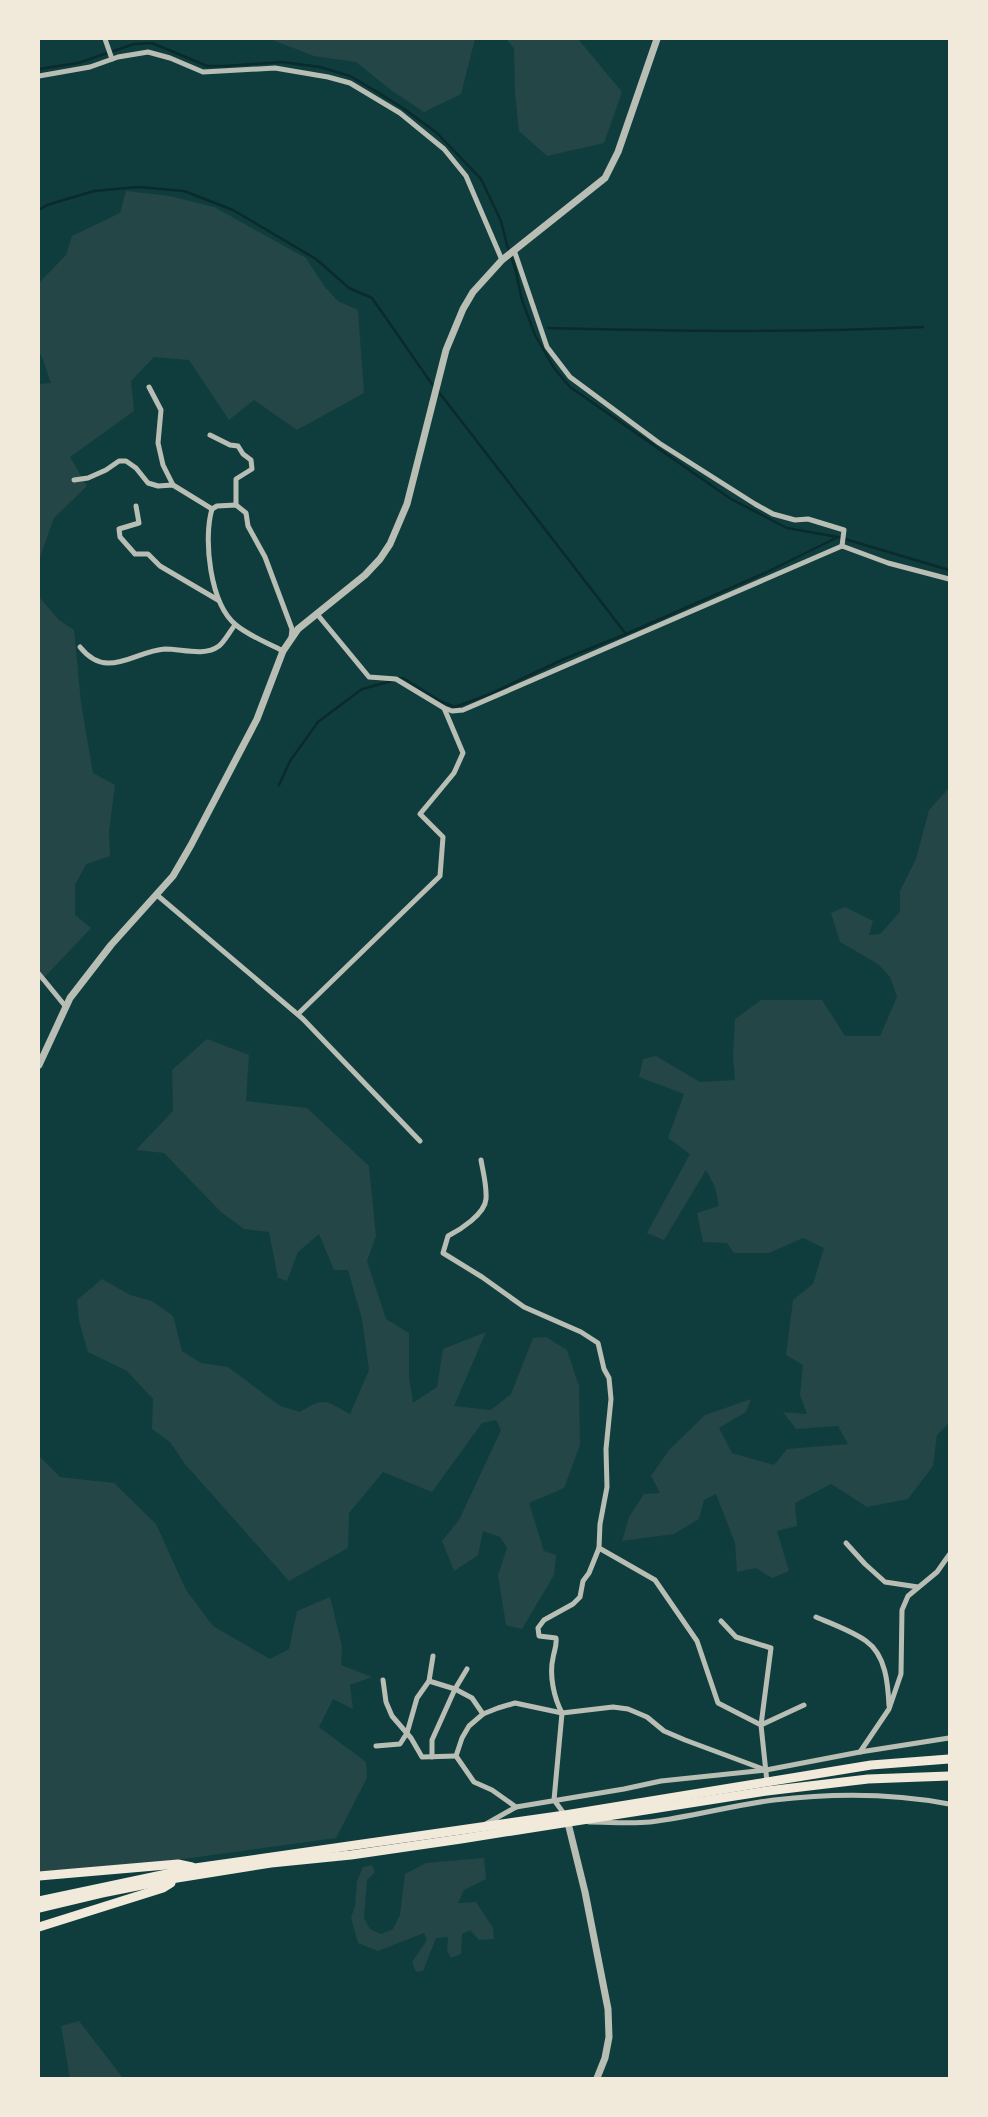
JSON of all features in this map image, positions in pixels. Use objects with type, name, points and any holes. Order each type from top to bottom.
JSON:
[{"type":"highway","points":[[39,1908],[177,1878],[270,1864],[351,1855],[871,1765],[949,1760]]},
{"type":"highway","points":[[39,1901],[195,1868],[483,1826],[567,1819],[817,1784],[895,1777],[949,1776]]},
{"type":"highway","points":[[39,1876],[178,1864],[195,1868]]},
{"type":"highway","points":[[39,1927],[163,1888],[177,1878]]},
{"type":"street","points":[[105,39],[111,57]]},
{"type":"street","points":[[39,1065],[70,998],[111,945],[173,876],[257,719],[283,651],[291,639],[298,630],[365,575],[380,559],[390,544],[407,504],[446,350],[463,309],[473,292],[505,258],[605,178],[618,152],[657,39]]},
{"type":"street","points":[[39,76],[90,67],[111,57],[148,52],[170,58],[204,72],[275,68],[304,72],[350,83],[400,113],[444,149],[466,176],[505,258]]},
{"type":"street","points":[[514,250],[547,347],[570,377],[660,442],[755,504],[774,514],[795,520],[808,520],[844,530],[842,546]]},
{"type":"street","points":[[149,387],[161,410],[158,443],[164,465],[173,485],[212,509]]},
{"type":"street","points":[[210,435],[230,445],[238,446],[243,454],[251,460],[252,469],[236,479],[236,505]]},
{"type":"street","points":[[74,480],[88,478],[106,470],[119,461],[126,461],[136,468],[148,483],[158,486],[173,485]]},
{"type":"street","points":[[212,509],[217,506],[236,505],[246,513],[248,526],[265,557],[292,629],[291,639]]},
{"type":"street","points":[[136,506],[139,523],[119,529],[120,537],[135,554],[148,554],[160,566],[218,600],[235,624],[283,651]]},
{"type":"street","points":[[212,509],[207,538],[218,600]]},
{"type":"street","points":[[317,614],[369,677],[396,679],[452,711],[463,710],[842,546],[888,563],[949,579]]},
{"type":"street","points":[[80,647],[87,656],[94,660],[122,663],[163,650],[208,650],[219,646],[235,624]]},
{"type":"street","points":[[298,1014],[440,876],[443,837],[420,814],[454,773],[463,753],[444,708]]},
{"type":"street","points":[[156,895],[298,1014],[420,1141]]},
{"type":"street","points":[[39,974],[66,1007]]},
{"type":"street","points":[[481,1160],[486,1201],[479,1214],[448,1236],[442,1253],[482,1277],[524,1307],[581,1332],[598,1343],[604,1369],[609,1378],[611,1399],[606,1449],[607,1487],[600,1524],[599,1548],[589,1573],[582,1581],[580,1597],[573,1604],[544,1620],[538,1628],[539,1636],[556,1638],[557,1645],[552,1659],[552,1676],[555,1701],[562,1713],[554,1800],[567,1819],[585,1892],[608,2009],[609,2037],[605,2058],[596,2078]]},
{"type":"street","points":[[846,1543],[885,1582],[918,1587]]},
{"type":"street","points":[[599,1548],[655,1580],[697,1642],[718,1704],[761,1725]]},
{"type":"street","points":[[860,1752],[889,1709],[901,1674],[902,1610],[908,1596],[937,1572],[949,1555]]},
{"type":"street","points":[[816,1617],[867,1641],[882,1661],[888,1691],[889,1709]]},
{"type":"street","points":[[721,1620],[736,1637],[771,1648],[761,1725],[767,1782]]},
{"type":"street","points":[[376,1746],[400,1744],[407,1733],[418,1698],[428,1681],[433,1656]]},
{"type":"street","points":[[432,1757],[432,1740],[455,1689],[467,1669]]},
{"type":"street","points":[[383,1680],[386,1702],[392,1716],[407,1733],[422,1757],[456,1756]]},
{"type":"street","points":[[428,1681],[455,1689],[472,1698],[483,1714]]},
{"type":"street","points":[[456,1756],[462,1738],[469,1726],[483,1714],[515,1703],[562,1713],[613,1707],[628,1709],[647,1717],[664,1731],[766,1770]]},
{"type":"street","points":[[761,1725],[804,1705]]},
{"type":"street","points":[[483,1826],[516,1807],[661,1781],[766,1770],[860,1752],[949,1738]]},
{"type":"street","points":[[456,1756],[474,1782],[492,1790],[516,1807]]},
{"type":"street","points":[[567,1819],[648,1822],[736,1806],[827,1796],[882,1795],[913,1797],[949,1804]]},
{"type":"shaded area","points":[[270,39],[475,39],[461,94],[424,112],[391,90],[356,62],[314,56]]},
{"type":"shaded area","points":[[506,39],[578,39],[622,92],[604,143],[547,156],[519,131],[515,93],[514,48]]},
{"type":"shaded area","points":[[126,191],[170,196],[214,207],[306,258],[324,286],[338,301],[358,310],[364,393],[297,430],[254,400],[229,420],[189,360],[154,357],[131,381],[134,411],[70,457],[87,486],[54,518],[39,560],[39,384],[51,383],[39,352],[39,283],[66,255],[72,236],[120,213]]},
{"type":"shaded area","points":[[39,597],[59,620],[74,630],[81,703],[93,773],[115,785],[109,832],[110,856],[86,864],[75,885],[75,915],[91,928],[39,983]]},
{"type":"shaded area","points":[[949,788],[949,1423],[937,1435],[933,1466],[908,1499],[867,1507],[831,1484],[795,1503],[797,1526],[777,1531],[789,1571],[772,1578],[756,1568],[737,1572],[735,1543],[716,1494],[704,1500],[699,1519],[674,1534],[622,1541],[629,1517],[644,1494],[660,1493],[651,1476],[669,1450],[705,1415],[751,1399],[746,1412],[719,1428],[732,1453],[774,1465],[787,1449],[848,1444],[838,1426],[796,1429],[783,1412],[807,1414],[800,1395],[803,1365],[786,1355],[793,1300],[813,1284],[824,1248],[803,1238],[769,1253],[734,1253],[727,1243],[703,1242],[697,1213],[719,1206],[715,1187],[706,1170],[664,1240],[647,1233],[690,1154],[668,1138],[684,1094],[639,1077],[643,1059],[656,1056],[700,1082],[735,1080],[733,1056],[735,1019],[761,1000],[822,1000],[845,1036],[880,1036],[897,997],[890,977],[878,964],[840,942],[831,913],[845,907],[873,921],[869,935],[880,934],[900,912],[900,891],[916,859],[929,810]]},
{"type":"shaded area","points":[[207,1039],[249,1055],[246,1101],[307,1108],[369,1166],[376,1236],[367,1261],[386,1319],[409,1333],[409,1376],[413,1403],[437,1387],[443,1349],[486,1332],[454,1406],[491,1410],[511,1394],[533,1338],[546,1337],[567,1350],[579,1386],[580,1445],[564,1488],[529,1503],[544,1551],[556,1555],[554,1575],[522,1629],[506,1625],[498,1575],[507,1548],[500,1537],[483,1531],[478,1555],[454,1571],[442,1541],[459,1520],[501,1430],[496,1420],[482,1423],[432,1492],[383,1472],[349,1513],[348,1548],[289,1581],[185,1464],[170,1442],[152,1429],[153,1399],[127,1371],[88,1352],[79,1321],[77,1300],[102,1279],[130,1295],[152,1301],[173,1316],[182,1351],[201,1363],[228,1367],[280,1406],[300,1412],[320,1402],[325,1402],[350,1414],[369,1370],[362,1319],[348,1270],[334,1270],[319,1234],[298,1252],[287,1281],[278,1278],[269,1232],[244,1229],[221,1212],[164,1153],[136,1150],[173,1111],[172,1070]]},
{"type":"shaded area","points":[[39,1456],[60,1477],[114,1483],[156,1524],[186,1590],[213,1626],[270,1659],[289,1649],[297,1611],[330,1597],[342,1646],[341,1665],[372,1677],[350,1685],[353,1709],[333,1699],[319,1727],[366,1762],[367,1778],[336,1838],[39,1879]]},
{"type":"shaded area","points":[[484,1858],[486,1879],[464,1890],[458,1903],[476,1902],[493,1928],[494,1939],[479,1940],[470,1930],[462,1934],[461,1954],[451,1958],[447,1951],[448,1937],[436,1938],[423,1971],[416,1972],[412,1962],[427,1940],[424,1933],[378,1951],[358,1943],[351,1917],[355,1907],[357,1881],[363,1867],[372,1865],[375,1872],[367,1880],[364,1918],[370,1929],[381,1934],[393,1929],[400,1915],[405,1874],[426,1863]]},
{"type":"shaded area","points":[[79,2021],[123,2078],[70,2078],[61,2026]]},
{"type":"waterway","points":[[39,69],[78,63],[134,44],[152,43],[207,66],[282,62],[320,67],[350,76],[403,108],[437,133],[481,179],[501,221],[522,300],[535,335],[554,368],[570,387],[731,499],[787,528],[838,537],[949,570]]},
{"type":"waterway","points":[[39,210],[47,205],[94,191],[138,187],[184,191],[233,210],[316,259],[349,288],[372,298],[434,387]]},
{"type":"waterway","points":[[548,328],[736,331],[923,327]]},
{"type":"waterway","points":[[438,391],[626,634],[765,573],[838,537]]},
{"type":"waterway","points":[[398,679],[403,678],[442,702],[455,707],[490,694],[564,659],[626,634]]},
{"type":"waterway","points":[[279,785],[290,761],[318,722],[362,689],[392,681]]}]
